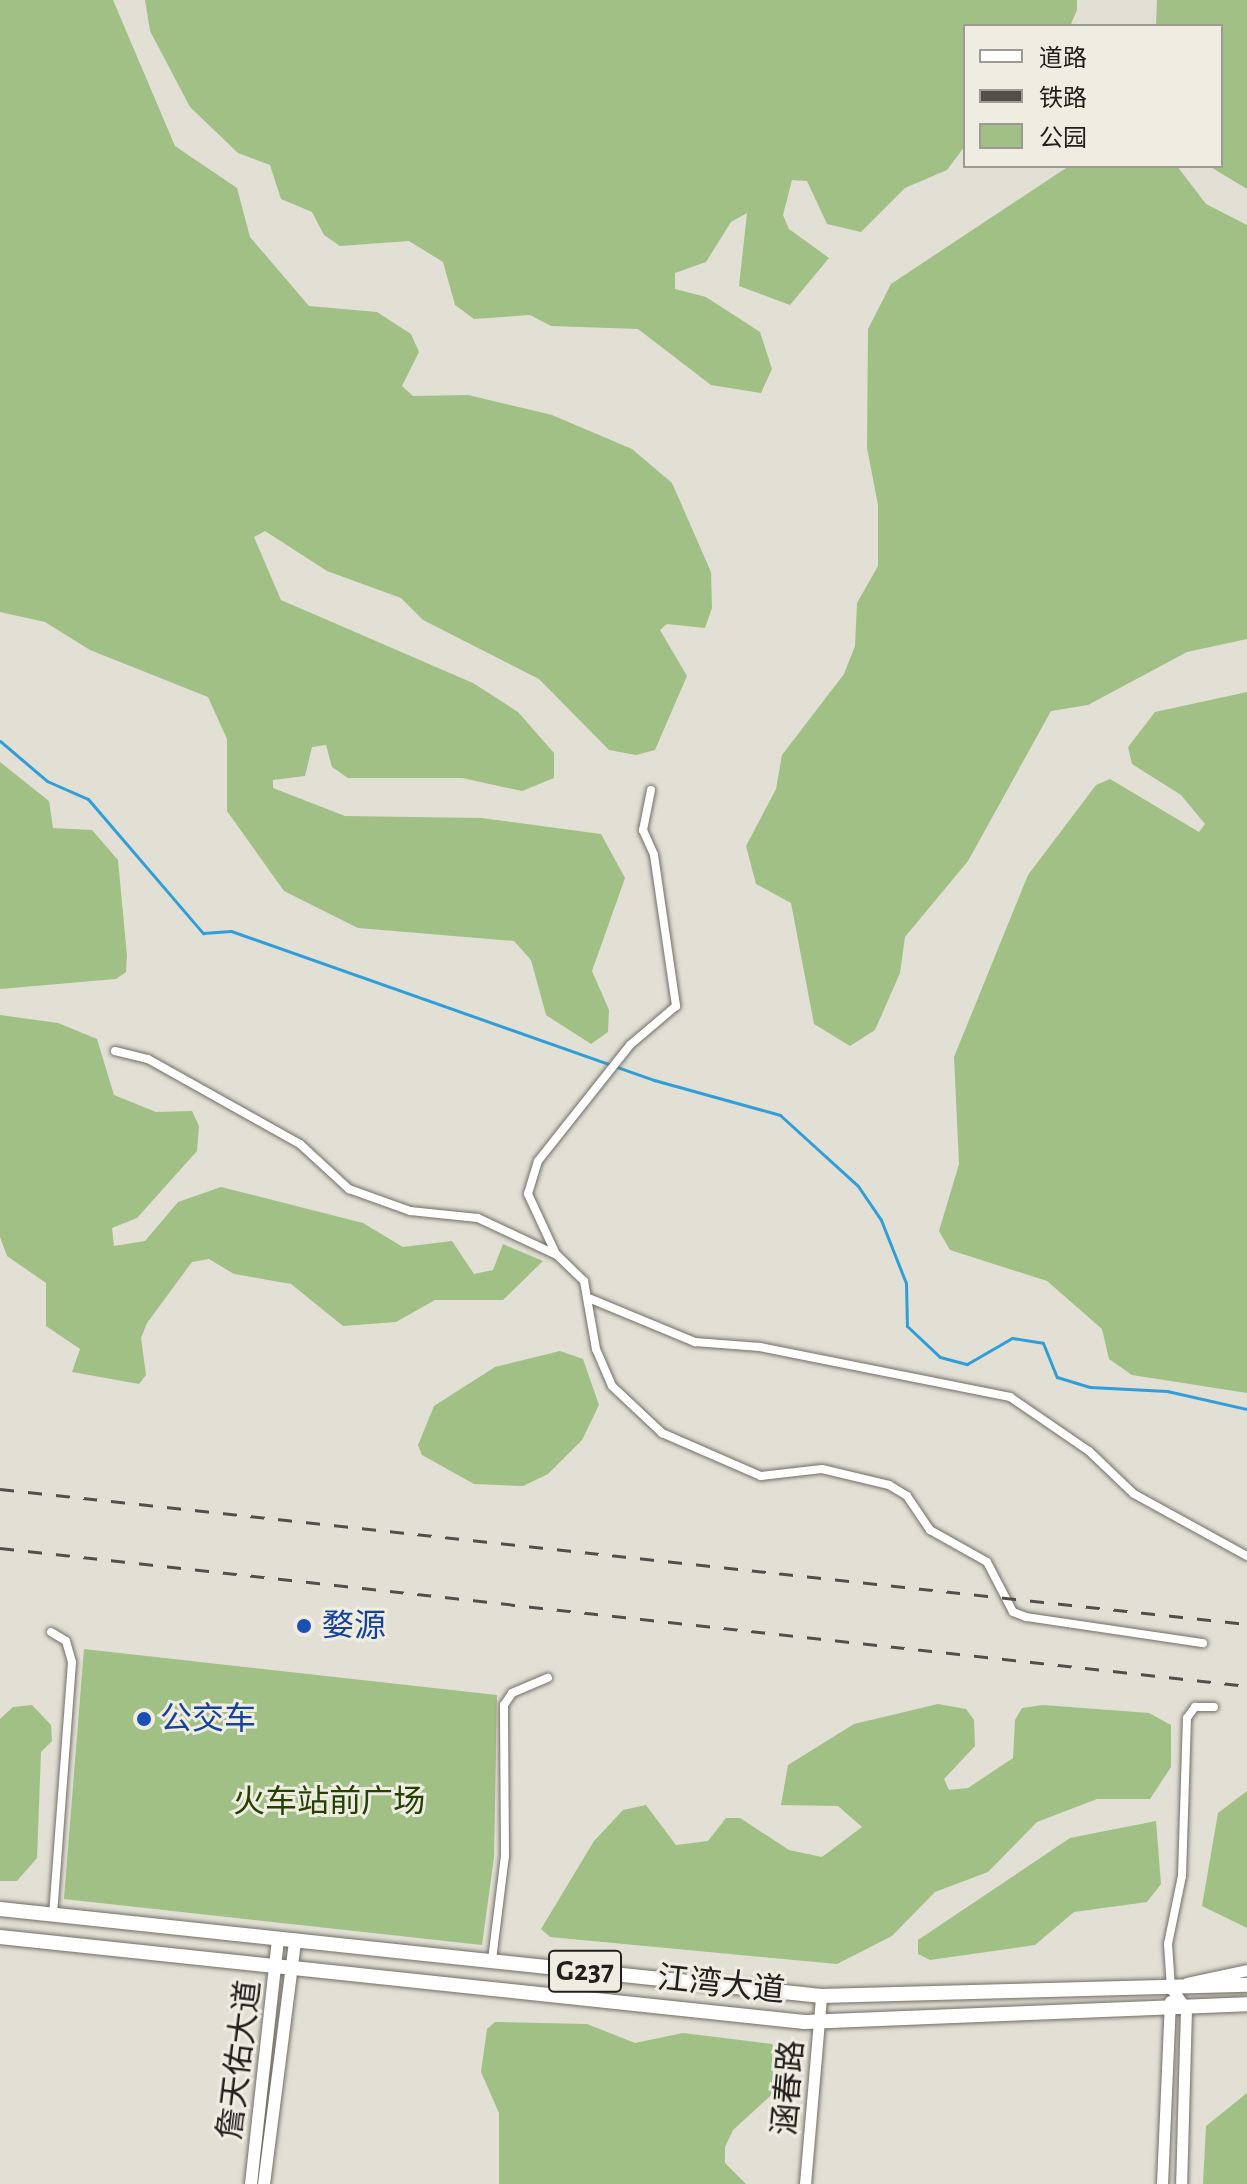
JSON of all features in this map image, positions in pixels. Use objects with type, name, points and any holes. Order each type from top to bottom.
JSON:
[{"type":"highway","name":"江湾大道","points":[[0,1909],[295,1943],[492,1960],[821,1996],[1247,1985]]},
{"type":"highway","name":"江湾大道","points":[[0,1937],[284,1969],[822,2022],[1169,2012],[1247,2004]]},
{"type":"main road","name":"詹天佑大道","points":[[264,2184],[284,1969],[278,1941]]},
{"type":"main road","name":"詹天佑大道","points":[[251,2184],[284,1969],[295,1943]]},
{"type":"main road","points":[[1171,1988],[1247,1970]]},
{"type":"main road","points":[[1171,1988],[1186,2009],[1181,2184]]},
{"type":"main road","points":[[1162,2184],[1171,1988]]},
{"type":"main road","name":"涵春路","points":[[805,2184],[822,2022],[821,1996]]},
{"type":"street","points":[[556,1254],[529,1200],[532,1174],[614,1067],[676,1006],[654,855],[643,830],[651,790]]},
{"type":"street","points":[[115,1051],[148,1059],[300,1144],[349,1189],[410,1211],[457,1212],[556,1254],[573,1265],[591,1299],[596,1349],[612,1386],[662,1433],[761,1476],[822,1469],[889,1485],[907,1496],[930,1530],[987,1562],[1013,1612],[1026,1617],[1203,1643]]},
{"type":"street","points":[[591,1299],[695,1342],[760,1347],[1010,1397],[1089,1451],[1134,1494],[1247,1556]]},
{"type":"street","points":[[51,1632],[66,1641],[72,1662],[53,1915]]},
{"type":"street","points":[[492,1960],[505,1856],[504,1705],[512,1693],[548,1678]]},
{"type":"street","points":[[1171,1988],[1168,1944],[1182,1876],[1187,1718],[1195,1707],[1214,1707]]},
{"type":"green space","points":[[0,0],[113,0],[175,146],[237,188],[250,237],[309,306],[377,312],[411,334],[419,352],[402,386],[413,396],[468,395],[552,415],[632,449],[672,483],[711,572],[712,608],[705,628],[667,624],[660,630],[687,676],[655,750],[636,755],[609,750],[539,679],[423,620],[401,598],[327,571],[265,531],[254,537],[281,600],[473,683],[518,712],[554,753],[554,778],[522,791],[462,778],[348,778],[332,767],[326,745],[312,747],[305,776],[273,780],[273,788],[345,816],[481,818],[601,834],[625,878],[592,971],[609,1010],[608,1032],[591,1044],[546,1015],[531,960],[514,941],[358,928],[284,891],[227,811],[227,739],[208,697],[90,650],[45,622],[0,612]]},
{"type":"green space","points":[[145,0],[1077,0],[1077,10],[1071,24],[963,24],[963,149],[947,170],[905,188],[861,232],[827,224],[807,181],[792,180],[783,215],[789,229],[829,258],[790,305],[739,286],[747,213],[731,222],[706,262],[675,273],[675,289],[706,297],[760,332],[772,369],[761,393],[711,385],[638,329],[551,326],[530,315],[474,319],[455,305],[443,262],[409,241],[340,246],[324,235],[312,212],[281,199],[270,165],[238,153],[190,107],[150,31]]},
{"type":"green space","points":[[1157,0],[1247,0],[1247,189],[1212,168],[1223,168],[1223,24],[1156,24]]},
{"type":"green space","points":[[1066,168],[1179,168],[1206,204],[1247,225],[1247,639],[1187,652],[1088,705],[1051,711],[968,861],[905,937],[900,973],[875,1030],[850,1046],[814,1024],[791,903],[756,884],[746,846],[776,789],[782,755],[844,674],[855,646],[857,603],[878,566],[878,505],[867,448],[868,329],[891,284]]},
{"type":"green space","points":[[1247,692],[1247,1393],[1132,1375],[1109,1359],[1102,1329],[1047,1281],[950,1250],[939,1231],[959,1164],[954,1057],[1028,875],[1096,785],[1110,779],[1199,832],[1205,824],[1181,795],[1132,764],[1128,747],[1155,712]]},
{"type":"green space","points":[[0,762],[49,801],[53,828],[92,830],[118,860],[127,956],[126,972],[116,979],[0,989]]},
{"type":"green space","points":[[0,1015],[58,1023],[97,1039],[114,1095],[156,1112],[192,1111],[199,1126],[197,1151],[137,1218],[112,1228],[114,1246],[145,1241],[178,1202],[221,1187],[363,1223],[403,1247],[452,1241],[474,1274],[493,1270],[503,1244],[543,1261],[503,1300],[435,1300],[396,1322],[343,1326],[291,1284],[234,1274],[209,1259],[192,1262],[147,1323],[141,1338],[146,1375],[139,1384],[72,1372],[80,1349],[46,1326],[46,1283],[7,1256],[0,1237]]},
{"type":"green space","points":[[560,1351],[583,1359],[599,1405],[582,1440],[548,1474],[523,1486],[474,1484],[422,1455],[418,1445],[434,1406],[495,1367]]},
{"type":"green space","name":"火车站前广场","points":[[84,1649],[497,1695],[494,1857],[482,1945],[64,1899]]},
{"type":"green space","points":[[938,1704],[966,1709],[974,1720],[975,1746],[944,1779],[949,1790],[968,1788],[1013,1758],[1015,1720],[1022,1708],[1043,1705],[1149,1713],[1171,1725],[1171,1767],[1150,1799],[1097,1799],[1037,1822],[988,1872],[935,1892],[892,1936],[837,1964],[550,1937],[541,1929],[594,1841],[623,1810],[646,1805],[676,1845],[708,1841],[726,1818],[740,1818],[789,1850],[822,1857],[862,1827],[838,1806],[781,1805],[788,1765],[854,1724]]},
{"type":"green space","points":[[32,1705],[51,1725],[52,1741],[41,1752],[37,1858],[17,1881],[0,1881],[0,1719],[13,1707]]},
{"type":"green space","points":[[1247,1791],[1247,1928],[1202,1906],[1218,1813]]},
{"type":"green space","points":[[1156,1821],[1161,1884],[1147,1902],[1074,1912],[1035,1945],[930,1960],[918,1954],[918,1940],[1070,1838]]},
{"type":"green space","points":[[495,2022],[587,2024],[635,2043],[683,2033],[772,2044],[785,2068],[780,2087],[733,2130],[725,2147],[725,2163],[746,2184],[499,2184],[499,2113],[481,2072],[487,2029]]},
{"type":"green space","points":[[1247,2093],[1247,2184],[1203,2184],[1206,2126]]},
{"type":"waterway","points":[[0,741],[47,781],[88,799],[203,933],[231,931],[654,1080],[780,1115],[858,1186],[881,1220],[906,1283],[907,1326],[940,1357],[967,1364],[1012,1338],[1043,1343],[1057,1377],[1090,1387],[1167,1391],[1247,1409]]},
{"type":"railway","points":[[0,1489],[1247,1624]]},
{"type":"railway","points":[[0,1548],[1247,1686]]},
{"type":"place","name":"婺源","points":[[304,1626]]},
{"type":"place","name":"公交车","points":[[144,1719]]}]
